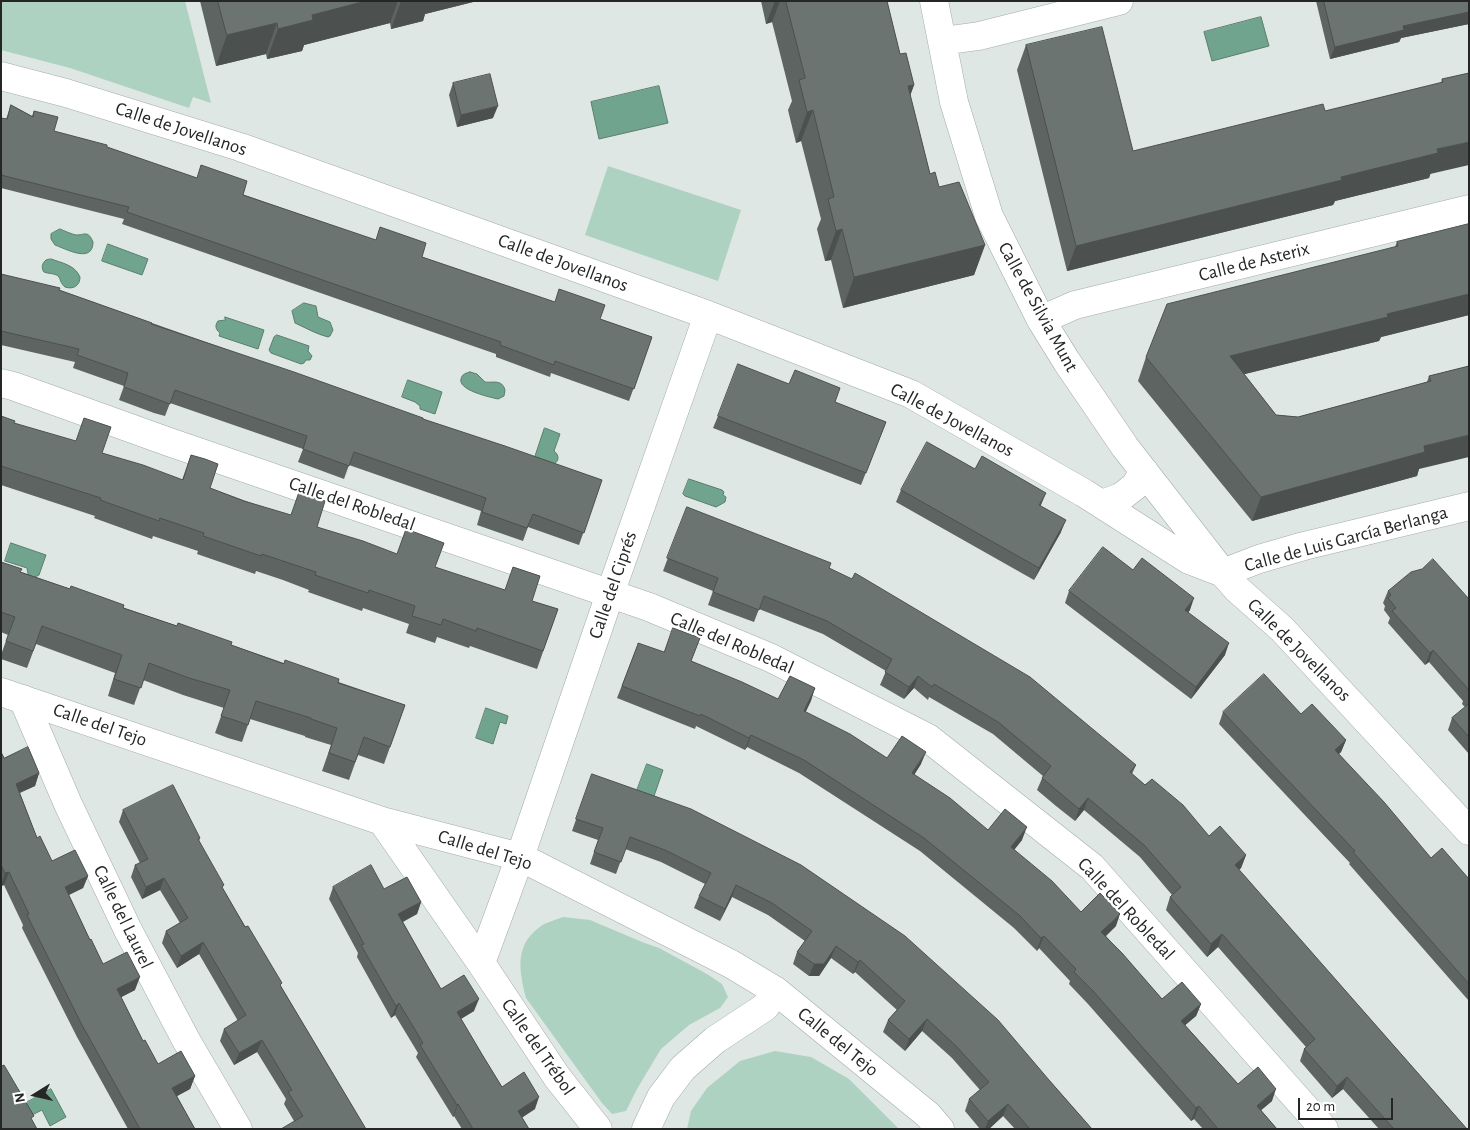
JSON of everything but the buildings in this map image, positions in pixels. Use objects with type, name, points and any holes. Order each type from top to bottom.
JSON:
[{"type":"street","name":"Calle de Silvia Munt","points":[[934,1],[954,102],[989,216],[1041,320],[1125,447],[1224,573]]},
{"type":"street","points":[[942,41],[979,36],[1119,1]]},
{"type":"street","name":"Calle de Jovellanos","points":[[1,76],[66,93],[240,147],[708,315],[911,394],[1102,504],[1189,560],[1224,573],[1237,589],[1282,629],[1469,831]]},
{"type":"street","name":"Calle de Asterix","points":[[1041,320],[1075,305],[1469,208]]},
{"type":"street","name":"Calle del Ciprés","points":[[520,857],[708,315]]},
{"type":"street","name":"Calle del Robledal","points":[[1,383],[649,607],[771,658],[928,738],[1092,867],[1324,1129]]},
{"type":"street","points":[[1102,504],[1121,497],[1135,486],[1144,471]]},
{"type":"street","name":"Calle de Luis García Berlanga","points":[[1224,573],[1259,559],[1295,549],[1469,506]]},
{"type":"street","name":"Calle del Tejo","points":[[12,695],[382,821],[520,857],[731,964],[776,991],[928,1115],[940,1129]]},
{"type":"street","name":"Calle del Laurel","points":[[12,695],[68,804],[128,930],[186,1040],[238,1129]]},
{"type":"street","name":"Calle del Trébol","points":[[382,821],[557,1077],[598,1129]]},
{"type":"street","points":[[481,964],[520,857]]},
{"type":"street","points":[[646,1129],[661,1097],[683,1068],[715,1040],[765,1007],[776,991]]},
{"type":"shaded area","points":[[1,1],[185,1],[211,103],[193,97],[189,108],[70,68],[1,50]]},
{"type":"shaded area","points":[[1261,17],[1269,46],[1212,61],[1204,32]]},
{"type":"shaded area","points":[[659,86],[668,123],[599,139],[591,102]]},
{"type":"shaded area","points":[[608,166],[741,210],[718,281],[585,235]]},
{"type":"shaded area","points":[[60,229],[76,235],[88,235],[93,242],[92,249],[84,254],[72,252],[55,245],[51,239],[51,234]]},
{"type":"shaded area","points":[[108,244],[148,259],[142,275],[102,261]]},
{"type":"shaded area","points":[[51,259],[68,265],[75,270],[80,277],[78,284],[71,288],[65,287],[58,276],[44,272],[42,267],[44,263],[46,260]]},
{"type":"shaded area","points":[[304,303],[316,306],[318,317],[330,322],[333,330],[330,336],[319,334],[295,323],[292,311]]},
{"type":"shaded area","points":[[225,317],[264,330],[258,349],[219,336],[220,333],[216,328],[216,324],[218,321],[225,320]]},
{"type":"shaded area","points":[[277,335],[309,346],[308,351],[312,356],[310,360],[306,360],[301,364],[271,353],[269,350],[274,337]]},
{"type":"shaded area","points":[[470,372],[477,374],[485,382],[502,384],[505,390],[504,396],[498,399],[469,390],[461,383],[461,379],[464,374]]},
{"type":"shaded area","points":[[408,380],[442,392],[435,414],[420,409],[420,406],[415,402],[402,397]]},
{"type":"shaded area","points":[[545,428],[560,434],[554,451],[558,458],[557,462],[553,465],[534,459]]},
{"type":"shaded area","points":[[689,479],[722,490],[724,492],[723,495],[726,497],[725,502],[716,507],[685,496],[683,494]]},
{"type":"shaded area","points":[[11,543],[46,555],[39,575],[33,578],[28,574],[27,568],[5,561]]},
{"type":"shaded area","points":[[486,708],[508,716],[506,724],[500,722],[493,744],[476,738]]},
{"type":"shaded area","points":[[647,764],[663,770],[653,799],[636,793]]},
{"type":"shaded area","points":[[563,917],[590,920],[659,948],[722,984],[728,997],[720,1008],[689,1025],[661,1049],[626,1111],[612,1114],[602,1103],[526,998],[521,959],[526,941],[541,926]]},
{"type":"shaded area","points":[[775,1051],[811,1057],[849,1079],[899,1129],[687,1129],[691,1111],[707,1088],[740,1061]]},
{"type":"shaded area","points":[[51,1089],[66,1117],[50,1126],[42,1110],[32,1115],[26,1103]]}]
